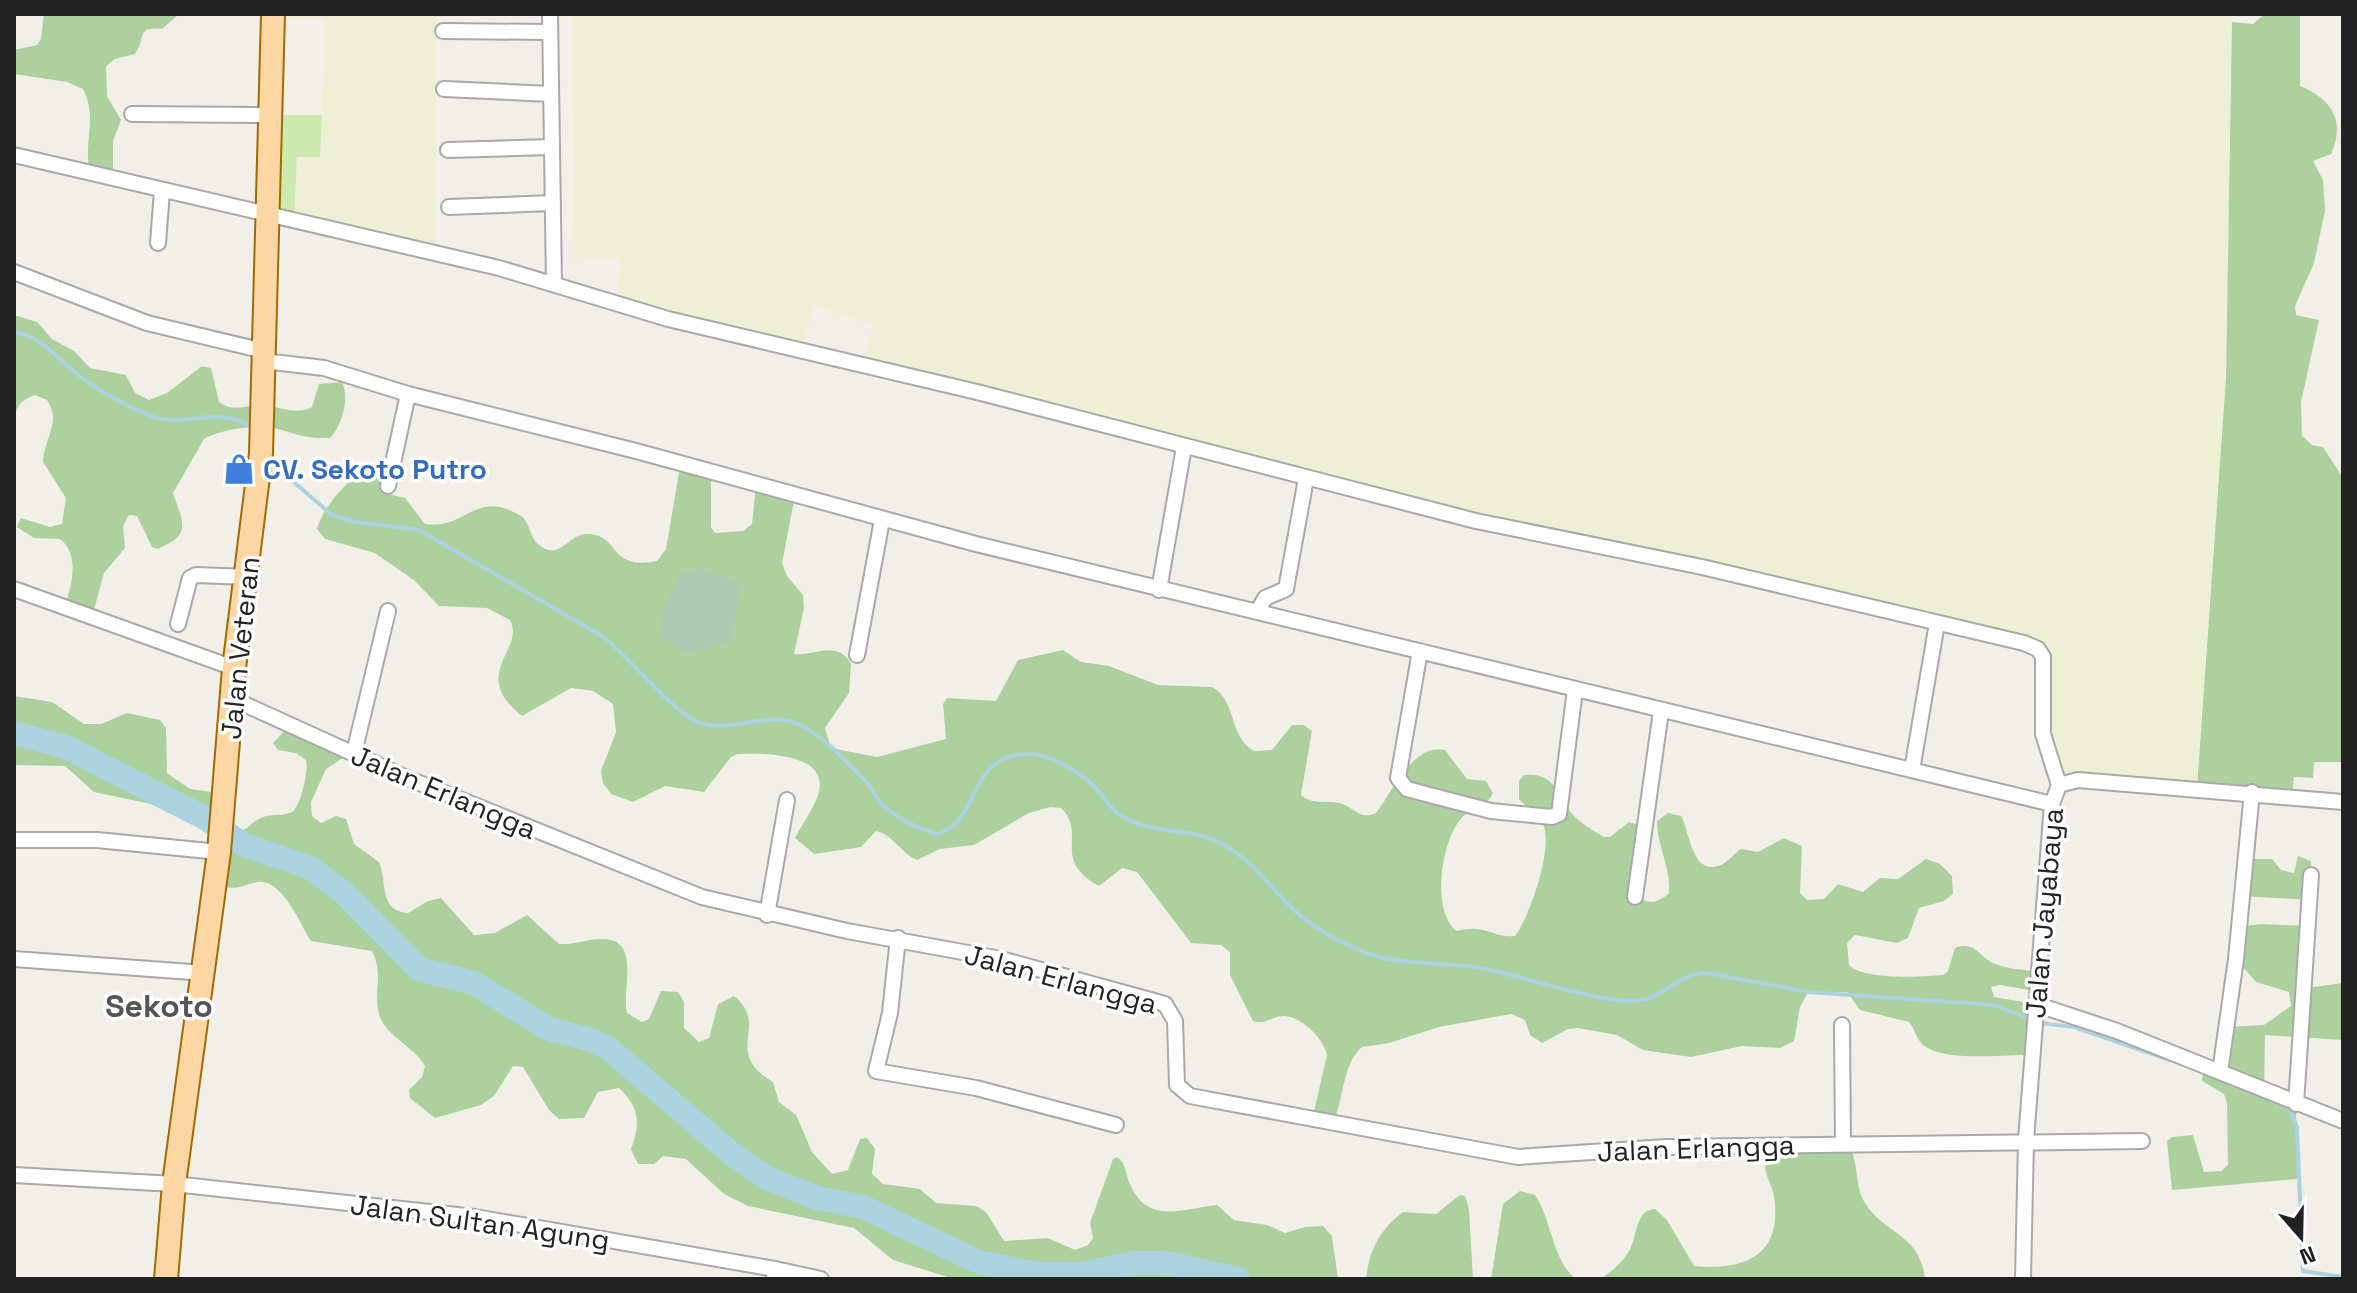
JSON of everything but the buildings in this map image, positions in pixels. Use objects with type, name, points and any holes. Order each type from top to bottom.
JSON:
[{"type":"main road","name":"Jalan Veteran","points":[[166,1279],[174,1184],[205,973],[221,836],[234,668],[248,577],[261,444],[273,14]]},
{"type":"street","points":[[550,14],[554,284]]},
{"type":"street","points":[[443,31],[550,32]]},
{"type":"street","points":[[444,89],[551,94]]},
{"type":"street","points":[[132,114],[270,115]]},
{"type":"street","points":[[448,150],[552,147]]},
{"type":"street","points":[[14,155],[554,284],[668,319],[977,392],[1476,521],[1702,567],[2038,649],[2043,657],[2043,734],[2059,785]]},
{"type":"street","points":[[158,243],[162,191]]},
{"type":"street","points":[[449,207],[553,203]]},
{"type":"street","points":[[14,272],[147,323],[264,356],[324,368],[408,394],[636,451],[882,520],[1159,590],[1258,611],[2052,804]]},
{"type":"street","points":[[388,486],[408,394]]},
{"type":"street","points":[[1159,590],[1184,447]]},
{"type":"street","points":[[1258,611],[1265,598],[1286,589],[1306,479]]},
{"type":"street","points":[[857,655],[882,520]]},
{"type":"street","points":[[178,624],[190,578],[196,575],[248,577]]},
{"type":"street","points":[[14,589],[234,668]]},
{"type":"street","points":[[354,753],[388,611]]},
{"type":"street","points":[[1912,770],[1937,623]]},
{"type":"street","points":[[1420,651],[1398,778],[1407,789],[1491,811],[1552,817],[1559,814],[1575,690]]},
{"type":"street","name":"Jalan Erlangga","points":[[233,699],[354,753],[702,897],[767,915],[1001,959],[1165,1004],[1175,1021],[1177,1085],[1190,1096],[1518,1157],[1632,1148],[2026,1140],[2142,1141]]},
{"type":"street","points":[[1635,897],[1661,711]]},
{"type":"street","name":"Jalan Jayabaya","points":[[2023,1279],[2026,1140],[2034,1015],[2052,804],[2059,785],[2078,780],[2252,792],[2343,802]]},
{"type":"street","points":[[2220,1072],[2236,959],[2252,792]]},
{"type":"street","points":[[767,915],[787,800]]},
{"type":"street","points":[[14,840],[221,836]]},
{"type":"street","points":[[2296,1104],[2311,875]]},
{"type":"street","points":[[898,938],[888,1024],[876,1071],[976,1088],[1116,1125]]},
{"type":"street","points":[[14,959],[205,973]]},
{"type":"street","points":[[2034,1015],[2117,1031],[2343,1121]]},
{"type":"street","points":[[1842,1025],[1843,1144]]},
{"type":"street","name":"Jalan Sultan Agung","points":[[14,1175],[174,1184],[475,1217],[775,1274],[821,1279]]},
{"type":"green space","points":[[44,14],[179,14],[162,29],[145,31],[135,54],[115,59],[106,66],[107,96],[121,120],[113,141],[113,171],[90,173],[90,120],[83,89],[67,82],[14,74],[14,50],[37,45],[41,39]]},
{"type":"green space","points":[[273,14],[437,14],[435,253],[294,219],[297,156],[320,156],[325,20],[273,18]]},
{"type":"green space","points":[[572,14],[2232,14],[2226,378],[2197,788],[2066,782],[2043,734],[2041,653],[1576,543],[861,365],[875,325],[815,306],[800,350],[617,303],[620,259],[575,257]]},
{"type":"green space","points":[[2265,14],[2300,14],[2300,86],[2328,105],[2333,112],[2337,131],[2331,154],[2313,161],[2323,180],[2325,211],[2314,263],[2295,306],[2296,315],[2319,320],[2301,402],[2302,436],[2312,445],[2323,447],[2343,478],[2343,762],[2314,762],[2313,778],[2294,777],[2292,796],[2197,788],[2226,378],[2232,22],[2253,24]]},
{"type":"green space","points":[[270,115],[322,115],[320,157],[297,157],[294,219],[279,216],[281,182],[268,182]]},
{"type":"green space","points":[[14,315],[37,322],[52,339],[74,351],[90,368],[126,375],[135,393],[149,400],[167,393],[202,366],[211,368],[219,402],[235,408],[262,405],[293,411],[306,410],[312,407],[319,384],[342,382],[345,404],[341,419],[330,438],[306,437],[273,428],[247,427],[204,439],[173,493],[182,520],[181,533],[157,549],[152,547],[137,516],[129,515],[123,526],[125,548],[104,573],[92,617],[64,607],[72,571],[66,545],[60,539],[34,538],[17,527],[21,518],[50,527],[62,524],[66,498],[43,462],[53,423],[47,400],[35,395],[26,399],[20,404],[14,421]]},
{"type":"green space","points":[[680,467],[711,472],[711,527],[715,533],[743,531],[752,524],[756,485],[795,496],[782,563],[787,576],[803,595],[804,608],[794,654],[833,650],[845,656],[851,664],[849,693],[825,728],[831,748],[877,757],[946,739],[943,704],[947,698],[996,701],[1018,660],[1063,650],[1081,662],[1109,666],[1158,685],[1212,687],[1225,700],[1240,736],[1254,751],[1272,750],[1292,725],[1304,725],[1312,731],[1301,795],[1314,801],[1344,805],[1361,814],[1376,813],[1405,771],[1423,754],[1445,750],[1467,779],[1486,781],[1493,793],[1486,803],[1460,820],[1448,844],[1442,894],[1449,922],[1457,931],[1475,929],[1515,936],[1527,914],[1542,867],[1546,838],[1540,819],[1519,799],[1519,781],[1524,775],[1548,780],[1572,814],[1604,837],[1610,837],[1629,822],[1644,827],[1633,896],[1648,901],[1660,900],[1669,893],[1657,821],[1668,813],[1681,816],[1693,851],[1703,865],[1711,867],[1724,864],[1741,849],[1758,852],[1784,838],[1802,846],[1800,893],[1807,900],[1824,899],[1838,884],[1863,892],[1880,878],[1898,879],[1926,859],[1940,864],[1952,876],[1953,894],[1944,901],[1919,908],[1908,938],[1897,943],[1855,935],[1847,943],[1849,965],[1856,970],[1879,975],[1943,975],[1948,971],[1955,948],[1967,946],[1998,965],[2037,972],[2036,991],[2000,985],[1991,987],[1994,997],[2035,1004],[2031,1055],[1958,1056],[1932,1050],[1920,1042],[1909,1022],[1860,1010],[1847,992],[1808,992],[1800,1007],[1794,1041],[1780,1048],[1742,1046],[1691,1057],[1643,1050],[1617,1035],[1578,1028],[1568,1029],[1542,1043],[1530,1035],[1525,1020],[1511,1014],[1439,1027],[1389,1043],[1362,1047],[1350,1063],[1332,1124],[1312,1120],[1327,1055],[1317,1036],[1305,1025],[1285,1016],[1253,1021],[1230,975],[1230,952],[1221,945],[1191,943],[1137,872],[1122,868],[1099,886],[1084,876],[1076,866],[1071,828],[1061,808],[1050,807],[1029,813],[974,845],[940,849],[917,860],[876,831],[861,847],[814,854],[795,838],[817,798],[819,779],[814,769],[791,758],[737,754],[731,757],[704,792],[665,786],[633,802],[611,794],[603,783],[601,771],[616,732],[613,704],[593,691],[571,688],[522,716],[507,701],[500,687],[499,675],[513,631],[510,620],[487,608],[439,606],[415,581],[375,553],[325,539],[317,529],[337,495],[352,480],[367,472],[381,479],[388,494],[405,498],[425,524],[452,521],[493,506],[523,517],[535,541],[545,549],[558,549],[587,534],[605,540],[630,561],[657,561],[666,549]]},
{"type":"green space","points":[[700,569],[741,583],[731,642],[689,653],[664,638],[661,621],[681,574]]},
{"type":"green space","points":[[14,696],[52,702],[84,724],[101,724],[127,713],[160,720],[166,728],[167,773],[190,789],[225,794],[228,832],[244,830],[265,817],[292,812],[298,804],[306,760],[296,753],[278,750],[273,743],[290,725],[346,756],[326,769],[311,802],[312,816],[321,823],[336,816],[346,819],[354,844],[379,862],[388,902],[392,907],[408,913],[428,901],[441,898],[474,935],[495,933],[527,915],[559,944],[597,939],[615,941],[626,957],[627,1013],[642,1022],[649,1019],[661,991],[678,992],[684,1002],[684,1028],[699,1042],[709,1038],[718,1004],[734,996],[744,1007],[748,1018],[750,1060],[758,1071],[773,1082],[779,1102],[796,1115],[812,1152],[832,1174],[848,1170],[860,1139],[867,1138],[875,1149],[872,1174],[883,1184],[920,1189],[936,1203],[976,1206],[986,1212],[1004,1241],[1048,1238],[1075,1250],[1088,1245],[1093,1238],[1090,1223],[1113,1159],[1117,1157],[1138,1197],[1157,1210],[1180,1211],[1217,1205],[1234,1220],[1267,1225],[1285,1233],[1323,1226],[1332,1236],[1338,1279],[954,1279],[893,1260],[854,1228],[748,1206],[724,1194],[686,1159],[663,1156],[654,1164],[638,1164],[631,1149],[636,1116],[631,1102],[619,1088],[598,1092],[584,1118],[559,1119],[549,1110],[523,1067],[513,1066],[494,1096],[481,1105],[435,1118],[410,1098],[409,1090],[422,1077],[425,1066],[382,1022],[377,1005],[376,960],[372,951],[311,941],[282,895],[266,882],[226,887],[221,834],[194,818],[175,816],[151,804],[94,792],[65,766],[14,765]]},
{"type":"green space","points":[[2298,856],[2311,861],[2310,900],[2242,896],[2246,859],[2272,859],[2281,870],[2294,873]]},
{"type":"green space","points":[[2261,924],[2309,926],[2306,988],[2343,983],[2343,1040],[2265,1035],[2264,1089],[2296,1104],[2297,1179],[2172,1190],[2167,1141],[2172,1137],[2193,1135],[2204,1172],[2222,1171],[2228,1164],[2227,1103],[2224,1094],[2202,1081],[2204,1066],[2219,1072],[2227,1027],[2264,1025],[2291,1006],[2289,992],[2256,982],[2236,959],[2239,927]]},
{"type":"green space","points":[[1777,1145],[1851,1150],[1865,1203],[1873,1214],[1909,1243],[1922,1264],[1925,1279],[1600,1279],[1626,1255],[1643,1214],[1655,1209],[1667,1220],[1694,1266],[1729,1265],[1756,1255],[1766,1246],[1772,1233],[1774,1197],[1765,1167]]},
{"type":"green space","points":[[1520,1191],[1535,1195],[1557,1251],[1576,1279],[1491,1279],[1503,1204]]},
{"type":"green space","points":[[1460,1195],[1465,1196],[1469,1209],[1473,1279],[1366,1279],[1377,1241],[1395,1219],[1403,1212],[1436,1214]]},
{"type":"waterway","points":[[14,332],[35,339],[92,385],[151,416],[176,420],[228,418],[254,429]]},
{"type":"waterway","points":[[267,459],[332,515],[356,522],[419,530],[602,636],[692,719],[715,726],[764,720],[788,721],[809,730],[845,760],[889,810],[937,834],[952,827],[962,816],[983,777],[993,766],[1007,758],[1035,755],[1054,760],[1082,776],[1116,812],[1132,822],[1199,835],[1224,845],[1253,867],[1310,923],[1348,945],[1381,957],[1481,968],[1581,994],[1620,1000],[1646,999],[1688,977],[1707,973],[1808,992],[1994,1005],[2032,1020]]},
{"type":"waterway","points":[[14,733],[66,747],[205,818],[244,845],[311,868],[344,893],[419,969],[474,983],[549,1029],[591,1040],[608,1048],[732,1154],[767,1178],[817,1198],[863,1207],[979,1262],[1038,1274],[1081,1274],[1134,1263],[1166,1263],[1238,1279]]},
{"type":"waterway","points":[[2040,1023],[2074,1027],[2170,1060]]},
{"type":"waterway","points":[[2279,1102],[2289,1108],[2297,1127],[2303,1271],[2343,1277]]},
{"type":"place","name":"CV. Sekoto Putro","points":[[239,469]]},
{"type":"district","name":"Sekoto","points":[[159,1006]]}]
